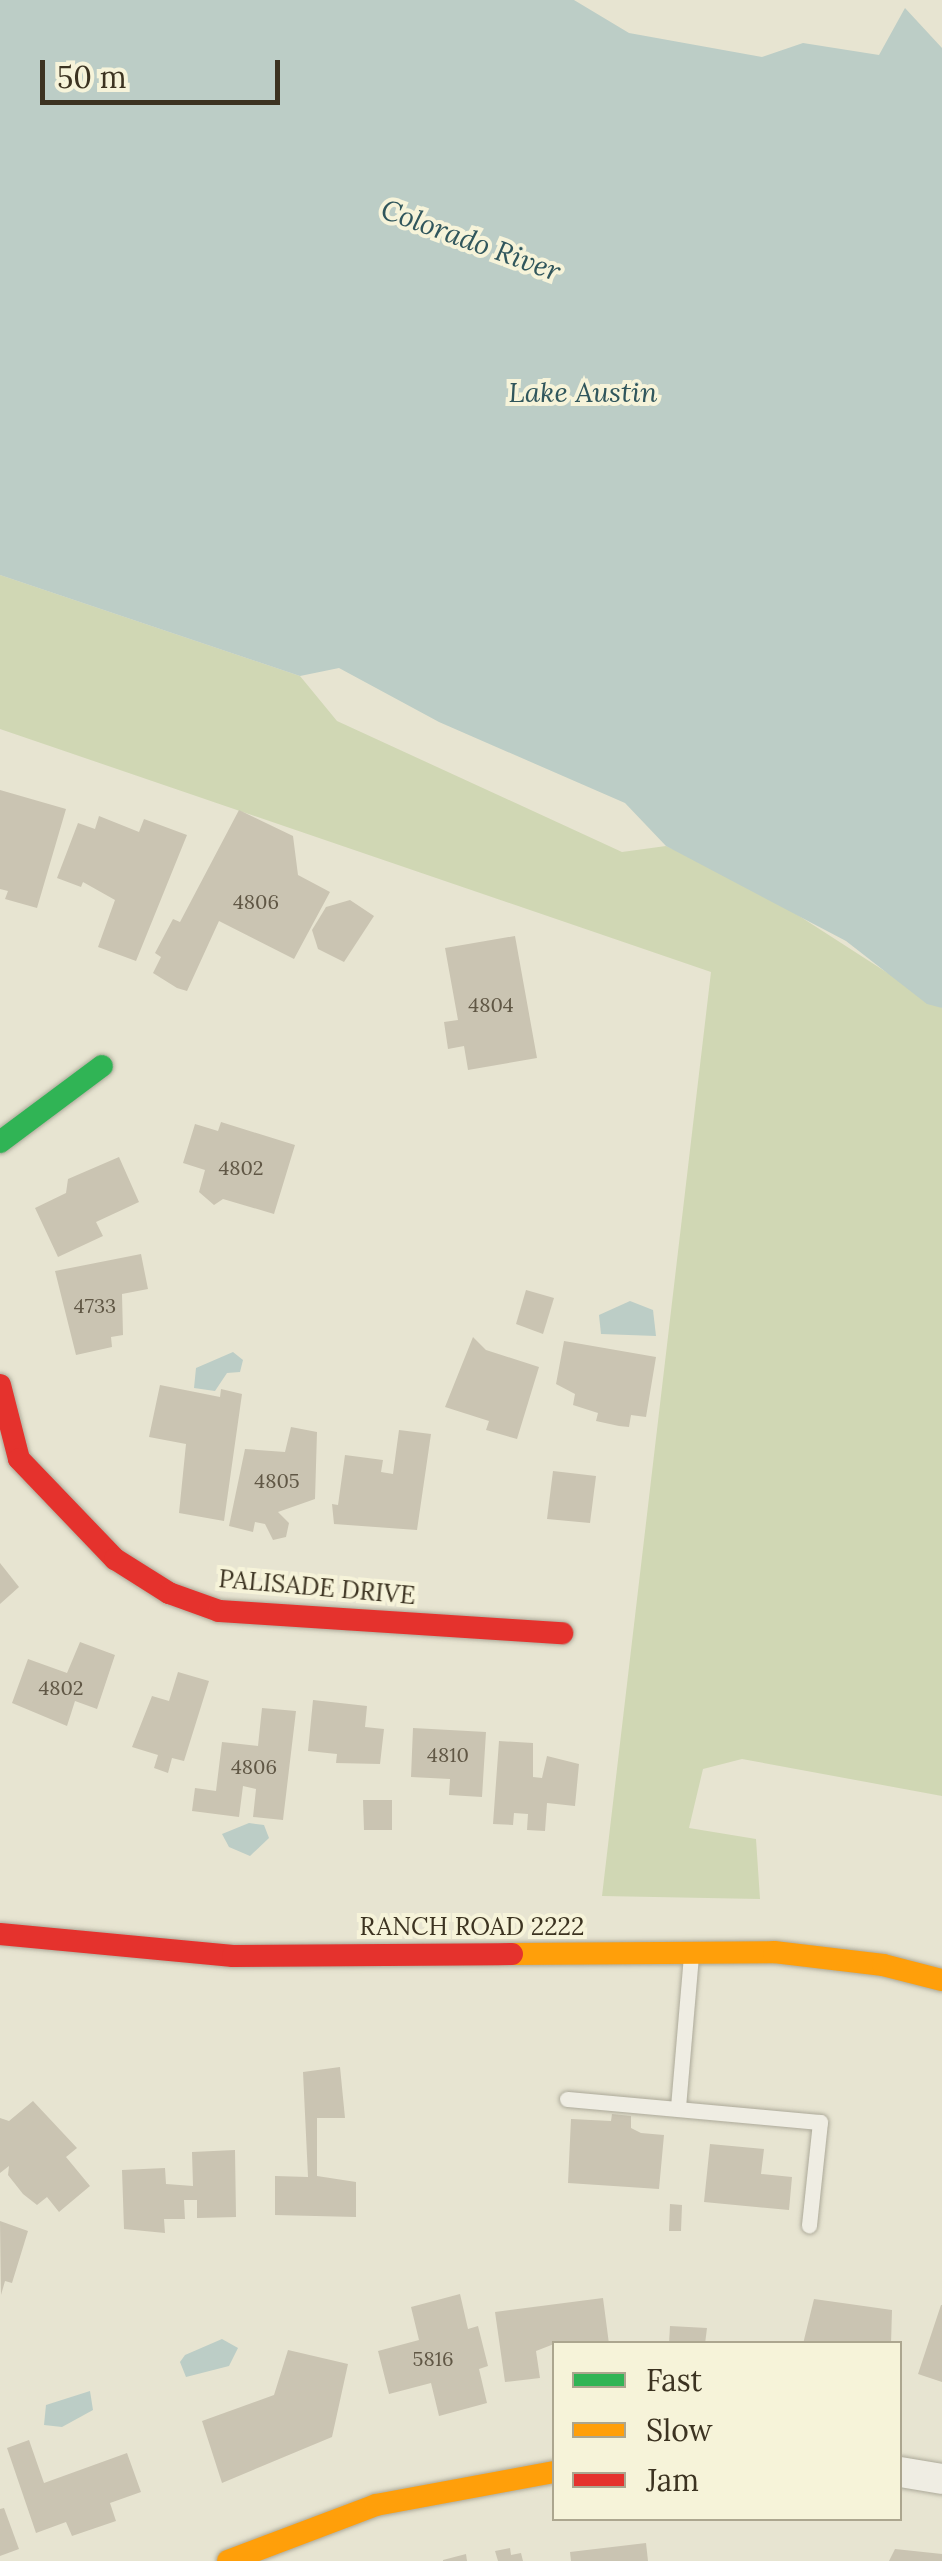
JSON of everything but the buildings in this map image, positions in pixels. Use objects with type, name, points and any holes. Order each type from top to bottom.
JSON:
[{"type":"street","points":[[0,1142],[102,1066]]},
{"type":"street","name":"PALISADE DRIVE","points":[[0,1385],[9,1462],[115,1558],[169,1592],[219,1610],[562,1633]]},
{"type":"street","name":"RANCH ROAD 2222","points":[[0,1934],[233,1956],[774,1952],[942,1980]]},
{"type":"street","points":[[228,2561],[376,2505],[552,2472]]},
{"type":"street","points":[[902,2472],[942,2480]]},
{"type":"lane","points":[[678,2106],[691,1952]]},
{"type":"lane","points":[[566,2099],[678,2106],[820,2122],[809,2225]]},
{"type":"green space","points":[[0,575],[300,676],[337,721],[622,852],[666,846],[751,885],[942,1008],[942,1796],[742,1759],[703,1769],[689,1828],[756,1839],[760,1899],[602,1896],[711,972],[0,729]]},
{"type":"water","name":"Lake Austin","points":[[0,0],[574,0],[629,33],[762,57],[803,43],[879,55],[905,8],[942,48],[942,1008],[927,1004],[846,941],[666,846],[625,803],[439,722],[339,668],[300,676],[0,575]]},
{"type":"water","points":[[630,1301],[653,1310],[656,1336],[601,1334],[599,1315]]},
{"type":"water","points":[[233,1352],[243,1360],[240,1372],[227,1373],[215,1391],[194,1388],[196,1368]]},
{"type":"water","points":[[249,1823],[264,1825],[269,1838],[250,1856],[229,1847],[222,1834]]},
{"type":"water","points":[[222,2339],[238,2348],[229,2366],[186,2377],[180,2362],[185,2355]]},
{"type":"water","points":[[90,2391],[93,2410],[62,2427],[44,2425],[46,2405]]},
{"type":"traffic: fast","points":[[0,1142],[102,1066]]},
{"type":"traffic: slow","points":[[512,1954],[774,1952],[883,1965],[942,1980]]},
{"type":"traffic: slow","points":[[228,2561],[376,2505],[552,2472]]},
{"type":"traffic: jam","points":[[0,1385],[19,1459],[115,1559],[169,1593],[219,1611],[562,1633]]},
{"type":"traffic: jam","points":[[0,1934],[233,1956],[512,1954]]},
{"type":"water label","name":"Colorado River","points":[[471,240]]}]
